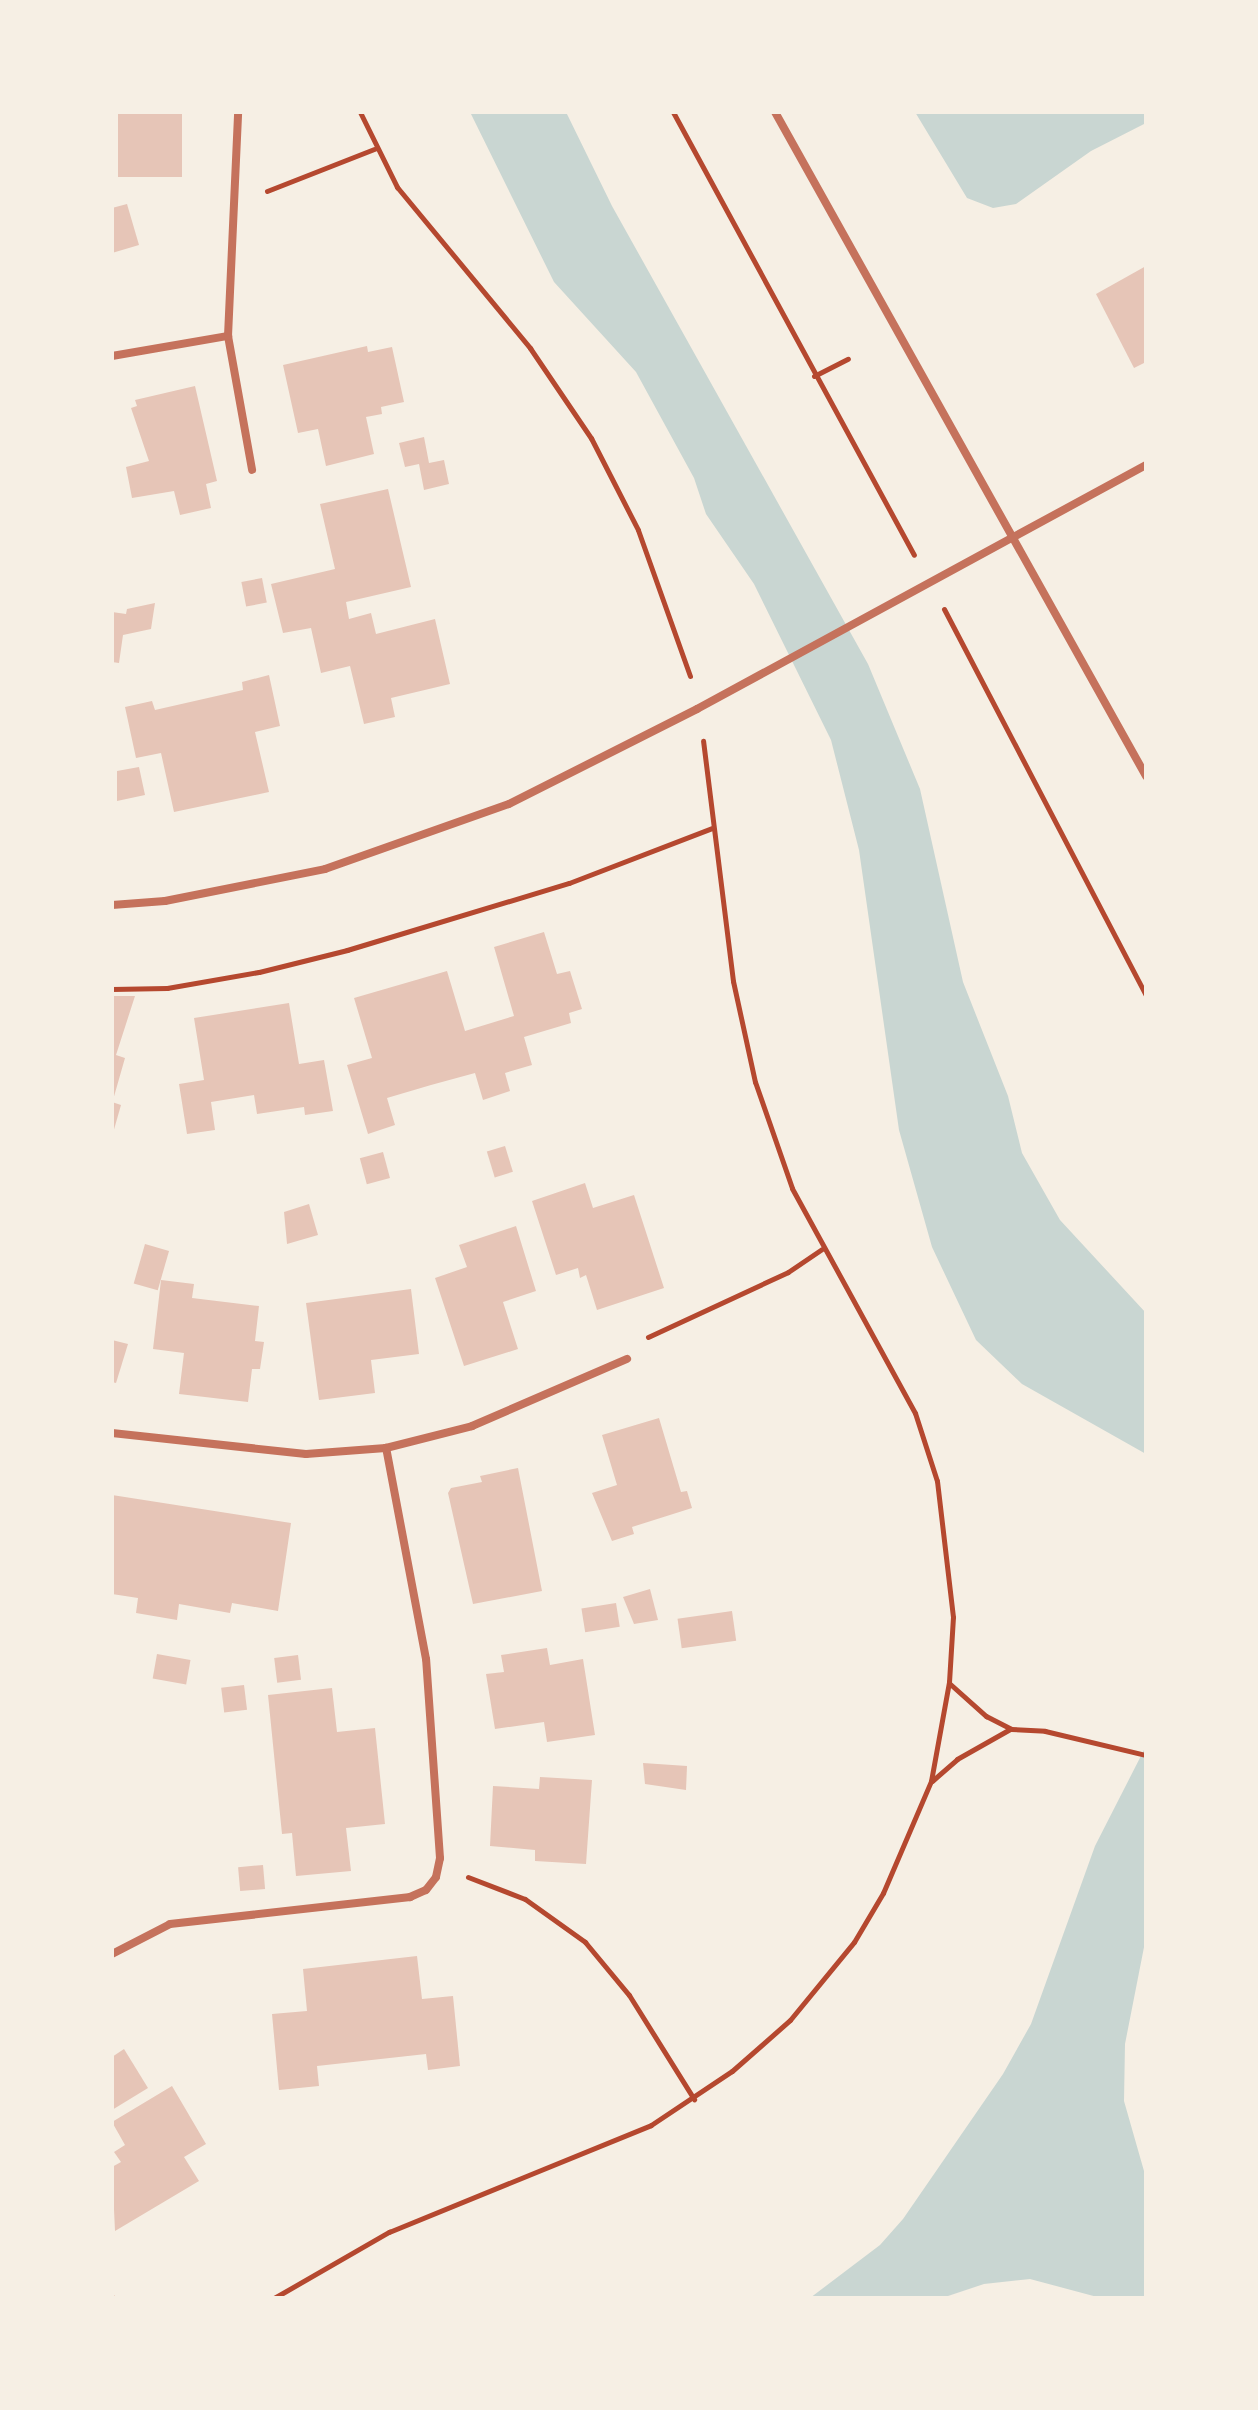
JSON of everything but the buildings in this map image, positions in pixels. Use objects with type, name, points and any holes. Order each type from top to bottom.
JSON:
[{"type":"street","points":[[238,112],[230,197],[228,336],[252,470]]},
{"type":"street","points":[[775,112],[1146,776]]},
{"type":"street","points":[[112,356],[228,336]]},
{"type":"street","points":[[112,905],[251,886],[325,869],[418,839],[509,804],[697,709],[1146,465]]},
{"type":"street","points":[[112,1433],[306,1454],[386,1448],[472,1426],[627,1359]]},
{"type":"street","points":[[112,1954],[170,1924],[410,1897],[426,1890],[436,1877],[440,1858],[426,1659],[386,1448]]},
{"type":"path","points":[[274,2298],[389,2232],[599,2150],[694,2099],[790,2020],[828,1977],[883,1893],[931,1781],[949,1682],[951,1574],[929,1457],[915,1413],[852,1293],[822,1249],[792,1188],[755,1082],[733,981],[697,709],[666,600],[638,530],[591,438],[530,348],[418,214],[374,149],[360,112]]},
{"type":"path","points":[[230,197],[259,193],[374,149]]},
{"type":"path","points":[[814,376],[848,359]]},
{"type":"path","points":[[112,989],[167,988],[228,978],[347,950],[569,883],[712,828]]},
{"type":"path","points":[[627,1359],[640,1340],[788,1272],[822,1249]]},
{"type":"path","points":[[949,1682],[986,1716],[1011,1729],[1092,1742],[1146,1755]]},
{"type":"path","points":[[931,1781],[957,1759],[1011,1729]]},
{"type":"path","points":[[436,1877],[470,1877],[498,1885],[585,1942],[629,1995],[694,2099]]},
{"type":"shaded area","points":[[470,112],[566,112],[612,206],[868,664],[920,789],[963,982],[1008,1096],[1022,1153],[1060,1220],[1146,1313],[1146,1454],[1022,1384],[976,1340],[932,1247],[899,1130],[859,850],[831,740],[754,584],[706,514],[694,478],[636,372],[554,282]]},
{"type":"shaded area","points":[[915,112],[1146,112],[1146,123],[1091,151],[1016,204],[993,208],[967,198]]},
{"type":"shaded area","points":[[1146,1746],[1146,1937],[1125,2044],[1124,2101],[1146,2178],[1146,2298],[1101,2298],[1030,2279],[984,2284],[942,2298],[810,2298],[880,2245],[903,2219],[1003,2074],[1031,2024],[1095,1846]]}]
